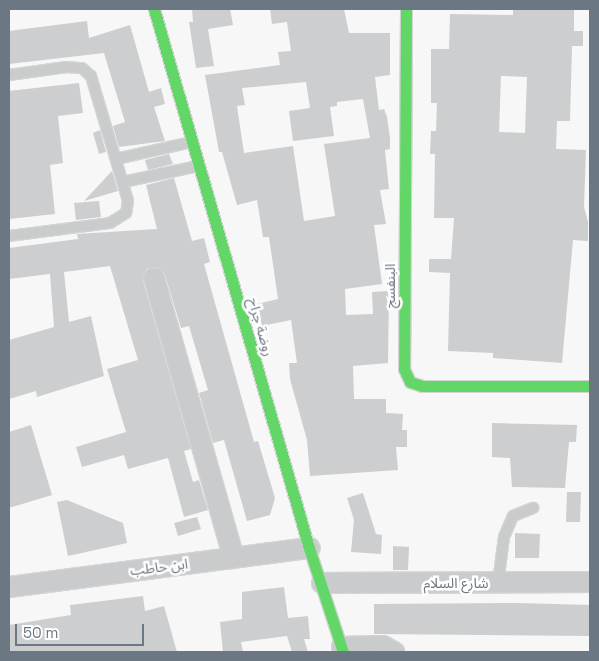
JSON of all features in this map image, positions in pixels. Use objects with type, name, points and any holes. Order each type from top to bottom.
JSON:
[{"type":"street","name":"روضة جراح","points":[[154,9],[309,548],[322,583],[342,650]]},
{"type":"street","name":"البنفسج","points":[[406,9],[404,369],[410,382],[422,386],[590,386]]},
{"type":"street","points":[[154,278],[234,558]]},
{"type":"street","name":"ابن حاطب","points":[[9,587],[309,548]]},
{"type":"street","name":"شارع السلام","points":[[322,583],[498,584],[590,582]]},
{"type":"street","points":[[342,650],[383,646],[394,652]]},
{"type":"lane","points":[[9,75],[82,68],[91,76],[128,201],[126,213],[110,223],[9,236]]},
{"type":"lane","points":[[116,159],[192,141]]},
{"type":"lane","points":[[123,182],[200,166]]},
{"type":"lane","points":[[498,584],[504,537],[512,516],[533,508]]},
{"type":"building","points":[[192,9],[230,9],[233,25],[208,29],[214,66],[196,68],[189,22],[193,22]]},
{"type":"building","points":[[270,9],[344,9],[349,33],[390,33],[390,75],[375,77],[379,110],[384,109],[390,138],[390,149],[385,150],[389,189],[380,190],[386,224],[374,225],[382,284],[345,289],[346,315],[373,314],[372,292],[389,291],[388,363],[353,366],[354,399],[386,399],[386,413],[403,414],[402,430],[407,430],[407,447],[396,447],[398,470],[310,476],[307,440],[290,379],[289,363],[297,363],[291,320],[262,326],[257,304],[278,299],[269,237],[263,237],[257,200],[237,205],[222,152],[219,152],[205,75],[280,65],[278,52],[291,51],[287,22],[272,24]],"holes":[[[306,82],[310,108],[289,111],[293,141],[334,136],[330,107],[337,106],[337,102],[363,99],[370,138],[324,144],[335,216],[304,221],[293,146],[244,153],[237,106],[245,105],[242,88]]]},
{"type":"building","points":[[513,9],[574,9],[574,31],[583,31],[583,46],[572,46],[570,121],[557,121],[556,149],[586,150],[584,207],[588,222],[588,241],[573,240],[562,363],[493,358],[493,353],[448,351],[450,273],[429,272],[429,259],[451,259],[454,218],[434,218],[435,154],[430,154],[431,131],[436,131],[437,103],[431,103],[431,49],[449,49],[450,14],[513,15]],"holes":[[[501,76],[527,77],[525,133],[499,132]]]},
{"type":"building","points":[[87,21],[89,38],[130,25],[149,92],[161,88],[165,104],[154,107],[165,141],[119,147],[113,126],[125,122],[104,53],[9,64],[9,31]]},
{"type":"building","points":[[79,83],[83,113],[58,116],[63,163],[50,165],[55,214],[9,219],[9,91]]},
{"type":"building","points":[[100,130],[106,152],[99,154],[93,133]]},
{"type":"building","points":[[169,154],[173,164],[148,170],[145,160]]},
{"type":"building","points":[[112,171],[118,191],[84,201]]},
{"type":"building","points":[[174,178],[192,241],[204,238],[210,262],[204,264],[254,442],[258,441],[275,498],[270,515],[247,521],[224,440],[213,443],[199,393],[208,390],[189,326],[181,328],[165,275],[157,267],[146,269],[143,281],[191,449],[184,451],[193,482],[199,480],[208,510],[184,517],[168,458],[128,469],[124,455],[82,467],[76,447],[126,432],[107,369],[138,360],[110,266],[64,272],[69,322],[91,316],[104,376],[37,397],[36,391],[9,399],[9,340],[54,327],[50,274],[9,279],[9,248],[78,239],[77,234],[157,229],[146,185]]},
{"type":"building","points":[[99,201],[101,217],[76,220],[74,203]]},
{"type":"building","points":[[492,423],[577,425],[576,442],[569,442],[565,488],[512,487],[510,458],[492,457]]},
{"type":"building","points":[[31,425],[52,495],[9,508],[9,432]]},
{"type":"building","points":[[567,492],[581,492],[580,522],[566,522]]},
{"type":"building","points":[[363,493],[376,534],[382,535],[381,554],[351,552],[354,520],[347,498]]},
{"type":"building","points":[[67,500],[123,523],[127,543],[68,556],[57,502]]},
{"type":"building","points":[[197,517],[201,529],[178,536],[174,523]]},
{"type":"building","points":[[515,533],[540,534],[539,558],[515,558]]},
{"type":"building","points":[[393,546],[409,547],[408,570],[393,570]]},
{"type":"building","points":[[284,587],[288,618],[308,616],[310,639],[304,639],[308,652],[292,652],[287,636],[241,642],[243,652],[223,652],[220,622],[242,619],[242,592]]},
{"type":"building","points":[[143,596],[145,611],[164,606],[177,652],[9,652],[9,625],[71,615],[70,605]]},
{"type":"building","points":[[517,603],[590,605],[590,636],[374,634],[374,604]]},
{"type":"traffic: fast","points":[[154,9],[309,548],[343,652]]},
{"type":"traffic: fast","points":[[406,9],[404,369],[410,382],[422,386],[590,386]]}]
